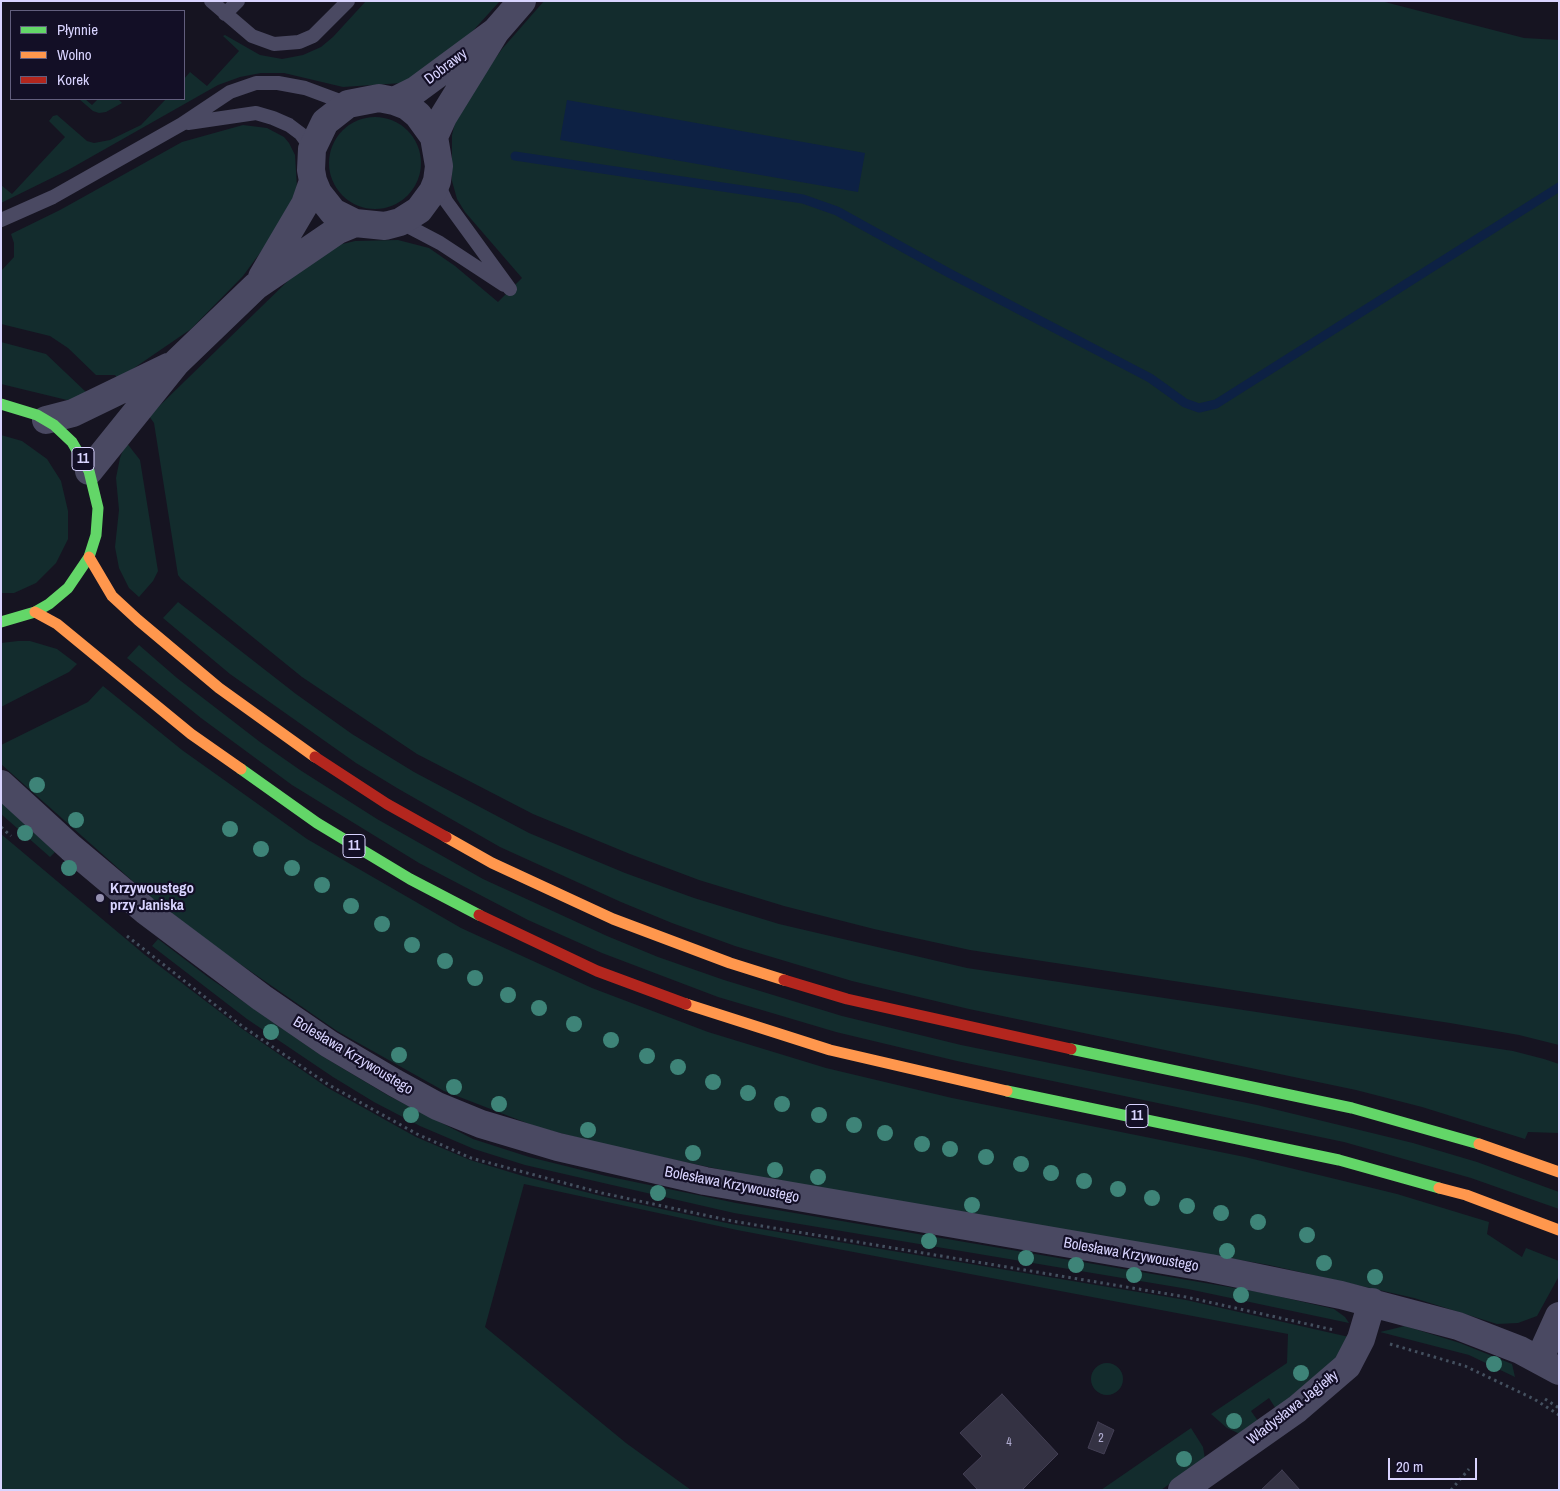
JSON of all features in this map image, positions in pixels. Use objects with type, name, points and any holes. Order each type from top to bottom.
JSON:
[{"type":"main road","name":"11","points":[[1,404],[26,410],[46,420],[72,442],[90,471],[98,508],[96,535],[89,557],[68,588],[49,604],[35,612],[1,622]]},
{"type":"main road","points":[[89,557],[112,596],[138,620],[219,688],[310,755],[387,804],[484,858],[613,919],[730,963],[847,999],[965,1027],[1352,1108],[1483,1145],[1559,1172]]},
{"type":"main road","name":"11","points":[[35,612],[57,624],[192,734],[317,823],[402,874],[469,911],[597,971],[713,1014],[830,1050],[954,1080],[1129,1114],[1339,1160],[1466,1195],[1559,1230]]},
{"type":"street","name":"Dobrawy","points":[[434,136],[443,117],[496,31],[522,1]]},
{"type":"street","name":"Dobrawy","points":[[394,101],[416,90],[496,31]]},
{"type":"street","points":[[90,471],[176,363],[256,286],[338,230],[355,224],[385,226],[400,222],[419,210],[433,191],[439,166],[434,136],[418,115],[407,106],[394,101],[379,98],[363,99],[348,104],[325,122],[312,148],[310,165],[313,181],[318,193],[333,212],[355,224]]},
{"type":"street","points":[[256,286],[305,204],[313,181]]},
{"type":"street","points":[[46,420],[73,413],[176,363]]},
{"type":"street","name":"Bolesława Krzywoustego","points":[[1,784],[146,911],[262,998],[329,1044],[395,1083],[438,1106],[495,1129],[611,1161],[705,1181],[1200,1267],[1372,1302],[1458,1326],[1520,1350],[1549,1366]]},
{"type":"street","name":"Władysława Jagiełły","points":[[1182,1490],[1297,1409],[1347,1366],[1361,1339],[1372,1302]]},
{"type":"street","points":[[1549,1366],[1559,1316]]},
{"type":"lane","points":[[211,1],[252,36],[274,44],[289,44],[313,36],[348,1]]},
{"type":"lane","points":[[226,14],[238,1]]},
{"type":"lane","points":[[1,220],[53,197],[182,124],[230,92],[256,83],[278,83],[305,88],[348,104]]},
{"type":"lane","points":[[182,124],[256,113],[289,125],[301,134],[312,148]]},
{"type":"lane","points":[[400,222],[440,243],[510,289],[446,201],[436,180]]},
{"type":"path","points":[[1386,1343],[1465,1366],[1534,1399],[1559,1415]]},
{"type":"path","points":[[1451,1490],[1469,1469]]},
{"type":"green space","points":[[366,1],[500,1],[470,34],[433,66],[402,83],[343,87],[284,73],[261,73],[240,77],[218,85],[68,170],[1,203],[1,185],[12,194],[65,137],[49,121],[53,116],[57,115],[87,141],[94,143],[110,140],[141,125],[165,100],[185,100],[185,78],[190,72],[207,86],[239,51],[223,36],[225,35],[260,55],[282,59],[303,55],[321,47],[333,37]]},
{"type":"green space","points":[[544,1],[1381,1],[1524,38],[1559,40],[1559,1045],[1519,1035],[1450,1023],[970,950],[874,929],[784,906],[699,880],[533,814],[417,754],[302,677],[181,579],[178,575],[154,423],[149,416],[294,275],[334,246],[355,241],[398,240],[429,248],[455,266],[498,302],[522,278],[465,212],[457,199],[452,181],[452,135],[456,119],[464,102],[502,49]]},
{"type":"green space","points":[[80,100],[86,100],[92,105],[97,100],[119,100],[122,103],[106,112],[99,113],[93,111]]},
{"type":"green space","points":[[375,117],[393,120],[408,130],[418,145],[421,163],[418,181],[408,196],[393,206],[375,209],[357,206],[342,196],[332,181],[329,163],[332,145],[342,130],[357,120]]},
{"type":"green space","points":[[243,125],[267,128],[284,137],[295,155],[297,188],[285,219],[243,276],[191,329],[118,379],[115,375],[96,375],[68,348],[50,336],[1,324],[1,271],[14,257],[14,243],[11,234],[60,210],[182,142]]},
{"type":"green space","points":[[1,342],[46,354],[86,392],[78,399],[67,400],[1,384]]},
{"type":"green space","points":[[1,435],[22,441],[47,459],[61,481],[68,511],[68,539],[56,563],[36,583],[14,593],[1,593]]},
{"type":"green space","points":[[126,442],[140,460],[158,571],[153,581],[139,597],[129,588],[119,568],[115,547],[119,510],[116,478]]},
{"type":"green space","points":[[178,602],[296,694],[352,734],[414,772],[529,833],[625,873],[694,898],[779,924],[967,968],[1513,1051],[1544,1059],[1559,1064],[1559,1133],[1528,1132],[1525,1139],[1422,1107],[1356,1090],[969,1009],[852,981],[735,946],[672,923],[500,847],[356,763],[230,674],[163,618]]},
{"type":"green space","points":[[30,641],[57,649],[77,664],[69,672],[1,707],[1,643]]},
{"type":"green space","points":[[139,645],[177,678],[260,742],[377,819],[483,879],[607,936],[658,957],[724,980],[842,1016],[961,1045],[1257,1105],[1413,1143],[1477,1162],[1559,1192],[1559,1209],[1471,1178],[1344,1142],[957,1061],[836,1032],[718,997],[602,953],[528,920],[419,863],[292,785],[201,718],[127,658]]},
{"type":"green space","points":[[103,686],[182,750],[307,839],[461,928],[592,988],[708,1032],[826,1068],[952,1098],[1245,1157],[1397,1194],[1489,1222],[1487,1234],[1522,1257],[1526,1248],[1559,1261],[1559,1276],[1537,1316],[1518,1323],[1497,1324],[1414,1298],[1269,1265],[742,1174],[614,1147],[537,1127],[444,1091],[337,1031],[227,955],[155,901],[1,764],[1,745],[88,702]]},
{"type":"green space","points":[[1,802],[55,852],[50,857],[1,814]]},
{"type":"green space","points":[[1,834],[145,955],[241,1028],[328,1088],[416,1137],[470,1160],[601,1196],[731,1224],[1186,1300],[1349,1337],[1341,1355],[1276,1409],[1269,1398],[1251,1411],[1258,1421],[1240,1434],[1227,1428],[1211,1414],[1287,1363],[1288,1334],[737,1230],[524,1184],[485,1327],[626,1443],[691,1490],[1,1490]]},
{"type":"green space","points":[[158,939],[208,977],[322,1056],[389,1096],[473,1139],[529,1157],[606,1176],[736,1203],[1264,1293],[1334,1309],[1345,1317],[1349,1323],[1188,1289],[734,1213],[525,1165],[474,1149],[420,1126],[374,1102],[333,1077],[247,1019],[152,946]]},
{"type":"green space","points":[[1405,1326],[1460,1343],[1512,1364],[1515,1377],[1469,1355],[1380,1332]]},
{"type":"green space","points":[[1107,1363],[1113,1364],[1118,1368],[1122,1373],[1122,1385],[1118,1390],[1113,1394],[1107,1395],[1101,1394],[1096,1390],[1092,1385],[1091,1379],[1092,1373],[1096,1368],[1101,1364]]},
{"type":"green space","points":[[1191,1428],[1203,1447],[1205,1459],[1161,1490],[1101,1490]]},
{"type":"water","points":[[567,100],[865,153],[858,192],[560,140]]},
{"type":"building","points":[[1002,1394],[1058,1454],[1022,1490],[978,1490],[963,1474],[982,1456],[960,1433]]},
{"type":"building","points":[[1098,1422],[1114,1430],[1104,1454],[1088,1448]]},
{"type":"building","points":[[1282,1470],[1300,1490],[1261,1490]]},
{"type":"waterway","points":[[515,156],[803,199],[837,211],[947,272],[1150,378],[1185,403],[1199,408],[1216,404],[1559,187]]},
{"type":"traffic: fast","points":[[1,404],[37,415],[54,425],[72,442],[89,471],[98,508],[96,535],[89,557],[68,588],[49,604],[35,612],[1,622]]},
{"type":"traffic: fast","points":[[241,769],[317,823],[410,879],[479,915]]},
{"type":"traffic: fast","points":[[1071,1049],[1352,1108],[1479,1144]]},
{"type":"traffic: fast","points":[[1007,1091],[1339,1160],[1439,1188]]},
{"type":"traffic: slow","points":[[89,557],[112,596],[138,620],[219,688],[315,757]]},
{"type":"traffic: slow","points":[[35,612],[57,624],[191,734],[241,769]]},
{"type":"traffic: slow","points":[[446,837],[492,863],[613,919],[730,963],[784,980]]},
{"type":"traffic: slow","points":[[686,1004],[830,1050],[1007,1091]]},
{"type":"traffic: slow","points":[[1479,1144],[1559,1172]]},
{"type":"traffic: slow","points":[[1439,1188],[1466,1195],[1559,1230]]},
{"type":"traffic: jam","points":[[315,757],[387,804],[446,837]]},
{"type":"traffic: jam","points":[[479,915],[597,971],[686,1004]]},
{"type":"traffic: jam","points":[[784,980],[847,999],[1071,1049]]},
{"type":"place","name":"Krzywoustego przy Janiska","points":[[100,898]]}]
